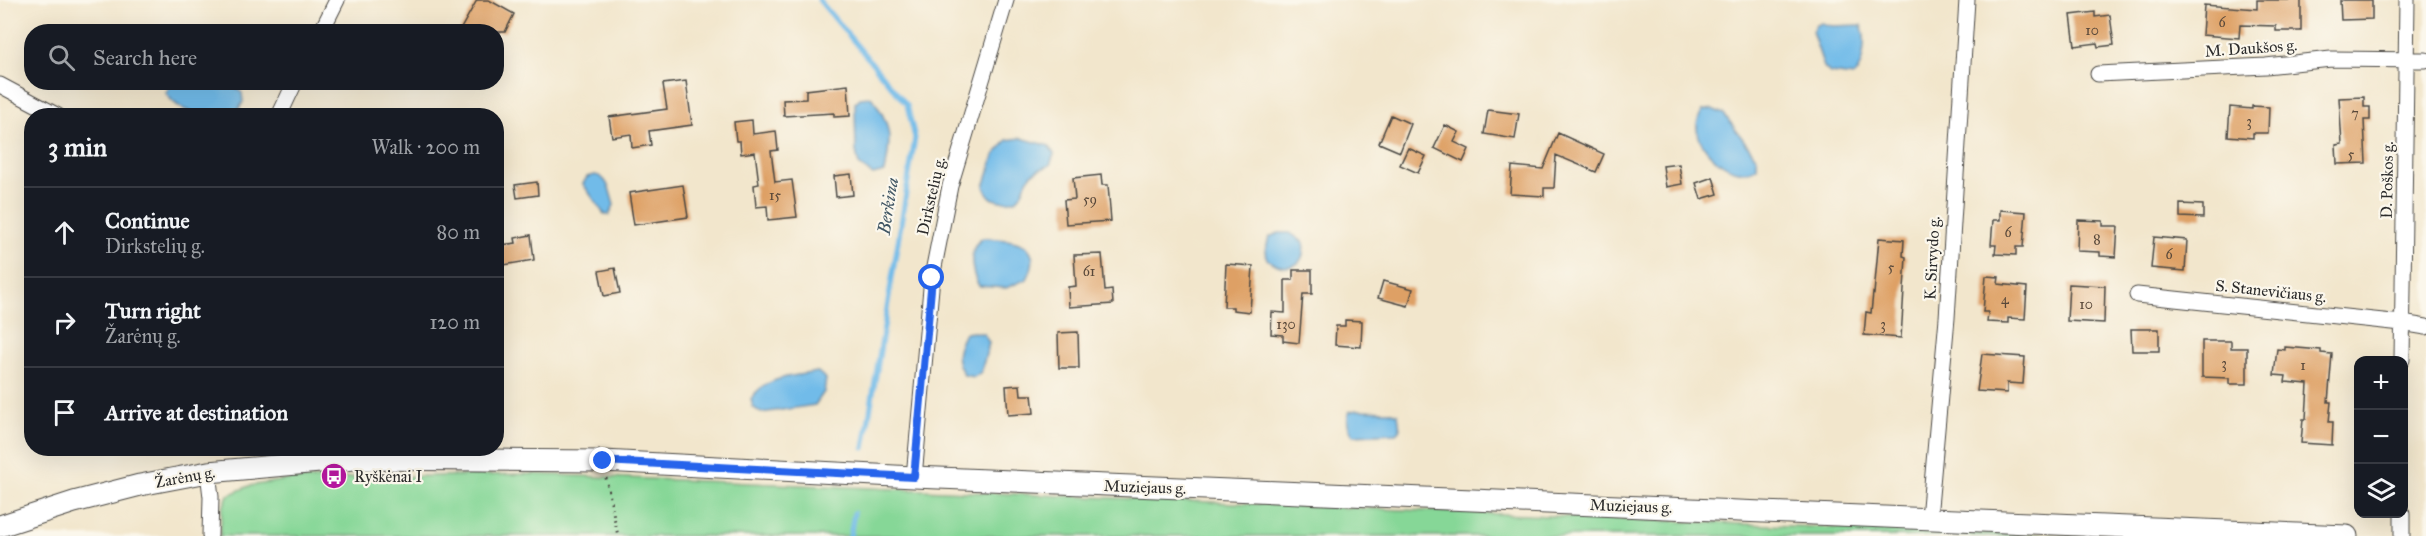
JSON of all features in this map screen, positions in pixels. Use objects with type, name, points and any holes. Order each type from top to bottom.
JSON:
[{"type":"main road","name":"Žarėnų g.","points":[[0,526],[74,502],[140,485],[208,472],[354,459],[459,456]]},
{"type":"main road","name":"Žarėnų g.","points":[[504,456],[914,477]]},
{"type":"main road","name":"Muziejaus g.","points":[[914,477],[2347,536]]},
{"type":"street","points":[[325,24],[337,0]]},
{"type":"street","name":"Dirkstelių g.","points":[[914,477],[932,278],[945,208],[1006,0]]},
{"type":"street","name":"K. Sirvydo g.","points":[[1929,519],[1947,318],[1967,0]]},
{"type":"street","name":"D. Poškos g.","points":[[2402,356],[2407,0]]},
{"type":"street","name":"M. Daukšos g.","points":[[2098,74],[2266,66],[2331,59],[2426,60]]},
{"type":"street","points":[[0,85],[43,108]]},
{"type":"street","points":[[283,108],[291,90]]},
{"type":"street","name":"S. Stanevičiaus g.","points":[[2137,295],[2426,327]]},
{"type":"street","points":[[208,472],[211,497],[210,536]]},
{"type":"street","points":[[2402,518],[2402,536]]},
{"type":"path","points":[[603,461],[618,536]]},
{"type":"green space","points":[[531,474],[1865,529],[2101,536],[220,536],[222,510],[228,495],[249,486],[292,479]]},
{"type":"water","points":[[1821,23],[1832,26],[1861,25],[1864,51],[1860,66],[1854,76],[1830,73],[1824,67],[1812,31],[1816,25]]},
{"type":"water","points":[[168,90],[239,90],[242,93],[243,102],[239,108],[182,108],[166,93]]},
{"type":"water","points":[[871,97],[887,125],[889,142],[885,172],[873,175],[859,165],[856,151],[855,103],[860,98]]},
{"type":"water","points":[[1712,109],[1724,114],[1757,158],[1757,167],[1748,171],[1738,171],[1727,167],[1709,153],[1702,144],[1698,134],[1698,120],[1702,111]]},
{"type":"water","points":[[1021,138],[1049,146],[1054,154],[1050,165],[1036,171],[1028,178],[1022,193],[1016,200],[995,200],[988,195],[984,187],[994,156],[1007,140]]},
{"type":"water","points":[[600,176],[606,182],[610,191],[614,205],[609,215],[604,214],[583,184],[587,177]]},
{"type":"water","points":[[1279,233],[1290,233],[1303,242],[1302,258],[1293,266],[1280,266],[1267,259],[1266,249],[1269,237]]},
{"type":"water","points":[[983,238],[1014,242],[1029,249],[1032,266],[1027,279],[1006,288],[979,286],[972,260],[975,247]]},
{"type":"water","points":[[965,333],[984,334],[989,343],[981,372],[974,377],[964,375],[957,354]]},
{"type":"water","points":[[818,372],[826,379],[824,392],[815,405],[761,413],[753,407],[751,399],[757,391],[772,381]]},
{"type":"water","points":[[1389,411],[1398,414],[1400,429],[1396,433],[1353,435],[1348,424],[1348,415],[1349,412]]},
{"type":"building","points":[[477,0],[489,0],[514,14],[505,32],[504,24],[464,24]]},
{"type":"building","points":[[2257,0],[2301,0],[2301,31],[2276,31],[2276,26],[2240,25],[2239,38],[2202,35],[2204,5],[2257,9]]},
{"type":"building","points":[[2340,0],[2372,0],[2372,19],[2341,20]]},
{"type":"building","points":[[2095,12],[2095,17],[2110,15],[2114,45],[2098,47],[2097,43],[2075,46],[2071,15]]},
{"type":"building","points":[[686,81],[692,125],[649,131],[651,145],[632,148],[631,134],[612,137],[609,117],[667,109],[663,84]]},
{"type":"building","points":[[848,85],[850,116],[834,117],[834,113],[784,116],[783,100],[806,99],[806,90]]},
{"type":"building","points":[[2364,97],[2364,107],[2370,107],[2370,120],[2364,120],[2366,163],[2337,164],[2336,145],[2342,144],[2339,98]]},
{"type":"building","points":[[2252,106],[2269,107],[2268,133],[2253,133],[2253,138],[2228,136],[2230,107],[2252,109]]},
{"type":"building","points":[[1488,110],[1519,114],[1515,139],[1484,134]]},
{"type":"building","points":[[1391,115],[1411,124],[1400,152],[1379,143]]},
{"type":"building","points":[[752,120],[753,134],[776,131],[778,150],[771,151],[775,182],[792,180],[797,217],[768,220],[767,206],[756,207],[754,185],[759,184],[755,152],[741,154],[740,141],[736,141],[734,122]]},
{"type":"building","points":[[1445,125],[1459,132],[1454,142],[1469,149],[1463,162],[1434,148]]},
{"type":"building","points":[[1558,133],[1604,154],[1596,172],[1556,155],[1554,188],[1544,188],[1544,196],[1510,194],[1512,166],[1543,169]]},
{"type":"building","points":[[1408,148],[1426,156],[1418,173],[1400,165]]},
{"type":"building","points":[[1679,164],[1682,184],[1666,187],[1663,166]]},
{"type":"building","points":[[851,174],[853,195],[836,197],[834,176]]},
{"type":"building","points":[[1101,175],[1102,185],[1108,185],[1111,221],[1066,224],[1064,200],[1075,199],[1073,178]]},
{"type":"building","points":[[1713,177],[1718,194],[1701,199],[1696,183]]},
{"type":"building","points":[[537,182],[538,195],[517,198],[515,185]]},
{"type":"building","points":[[683,185],[688,217],[634,225],[629,193]]},
{"type":"building","points":[[2180,204],[2203,205],[2203,218],[2180,217]]},
{"type":"building","points":[[2000,210],[2026,212],[2023,247],[2016,247],[2016,255],[1995,254],[1996,245],[1991,245],[1993,220],[2000,220]]},
{"type":"building","points":[[2078,220],[2103,221],[2103,226],[2118,226],[2116,257],[2100,256],[2100,252],[2077,251]]},
{"type":"building","points":[[531,235],[534,260],[504,265],[504,245],[516,243],[515,238]]},
{"type":"building","points":[[2154,237],[2187,240],[2185,271],[2151,268]]},
{"type":"building","points":[[1879,238],[1904,240],[1903,256],[1906,257],[1901,338],[1864,335],[1866,312],[1871,313],[1874,294]]},
{"type":"building","points":[[1102,254],[1105,291],[1112,290],[1113,304],[1069,307],[1068,287],[1076,286],[1074,255]]},
{"type":"building","points":[[1226,264],[1253,266],[1250,312],[1224,307]]},
{"type":"building","points":[[615,268],[620,293],[604,296],[599,271]]},
{"type":"building","points":[[1293,270],[1312,270],[1312,294],[1303,294],[1299,343],[1283,341],[1283,335],[1271,334],[1272,312],[1285,313],[1285,280],[1293,280]]},
{"type":"building","points":[[1986,276],[1999,277],[1998,284],[2027,287],[2025,319],[2008,318],[2008,323],[1987,322],[1988,312],[1983,312]]},
{"type":"building","points":[[1383,281],[1413,289],[1408,306],[1378,298]]},
{"type":"building","points":[[2069,284],[2105,286],[2104,323],[2067,321]]},
{"type":"building","points":[[1345,320],[1362,321],[1361,347],[1335,345],[1336,326],[1345,326]]},
{"type":"building","points":[[2131,329],[2159,329],[2159,351],[2132,351]]},
{"type":"building","points":[[1078,332],[1079,368],[1059,368],[1058,333]]},
{"type":"building","points":[[2202,341],[2231,341],[2231,348],[2247,348],[2247,384],[2229,384],[2229,378],[2202,377]]},
{"type":"building","points":[[2285,347],[2321,350],[2321,353],[2332,354],[2328,402],[2331,402],[2329,422],[2333,422],[2332,445],[2301,443],[2303,419],[2306,419],[2308,384],[2285,382],[2286,376],[2274,375],[2277,349],[2285,350]]},
{"type":"building","points":[[1982,354],[2025,357],[2023,384],[2007,383],[2007,393],[1977,391]]},
{"type":"building","points":[[1020,385],[1021,395],[1032,395],[1034,413],[1008,415],[1006,386]]},
{"type":"waterway","name":"Berkina","points":[[819,0],[907,105],[915,138],[864,448]]},
{"type":"waterway","name":"Berkina","points":[[850,536],[854,513]]},
{"type":"place","name":"Ryškėnai I","points":[[334,476]]},
{"type":"route","points":[[603,461],[914,477],[932,278]]}]
